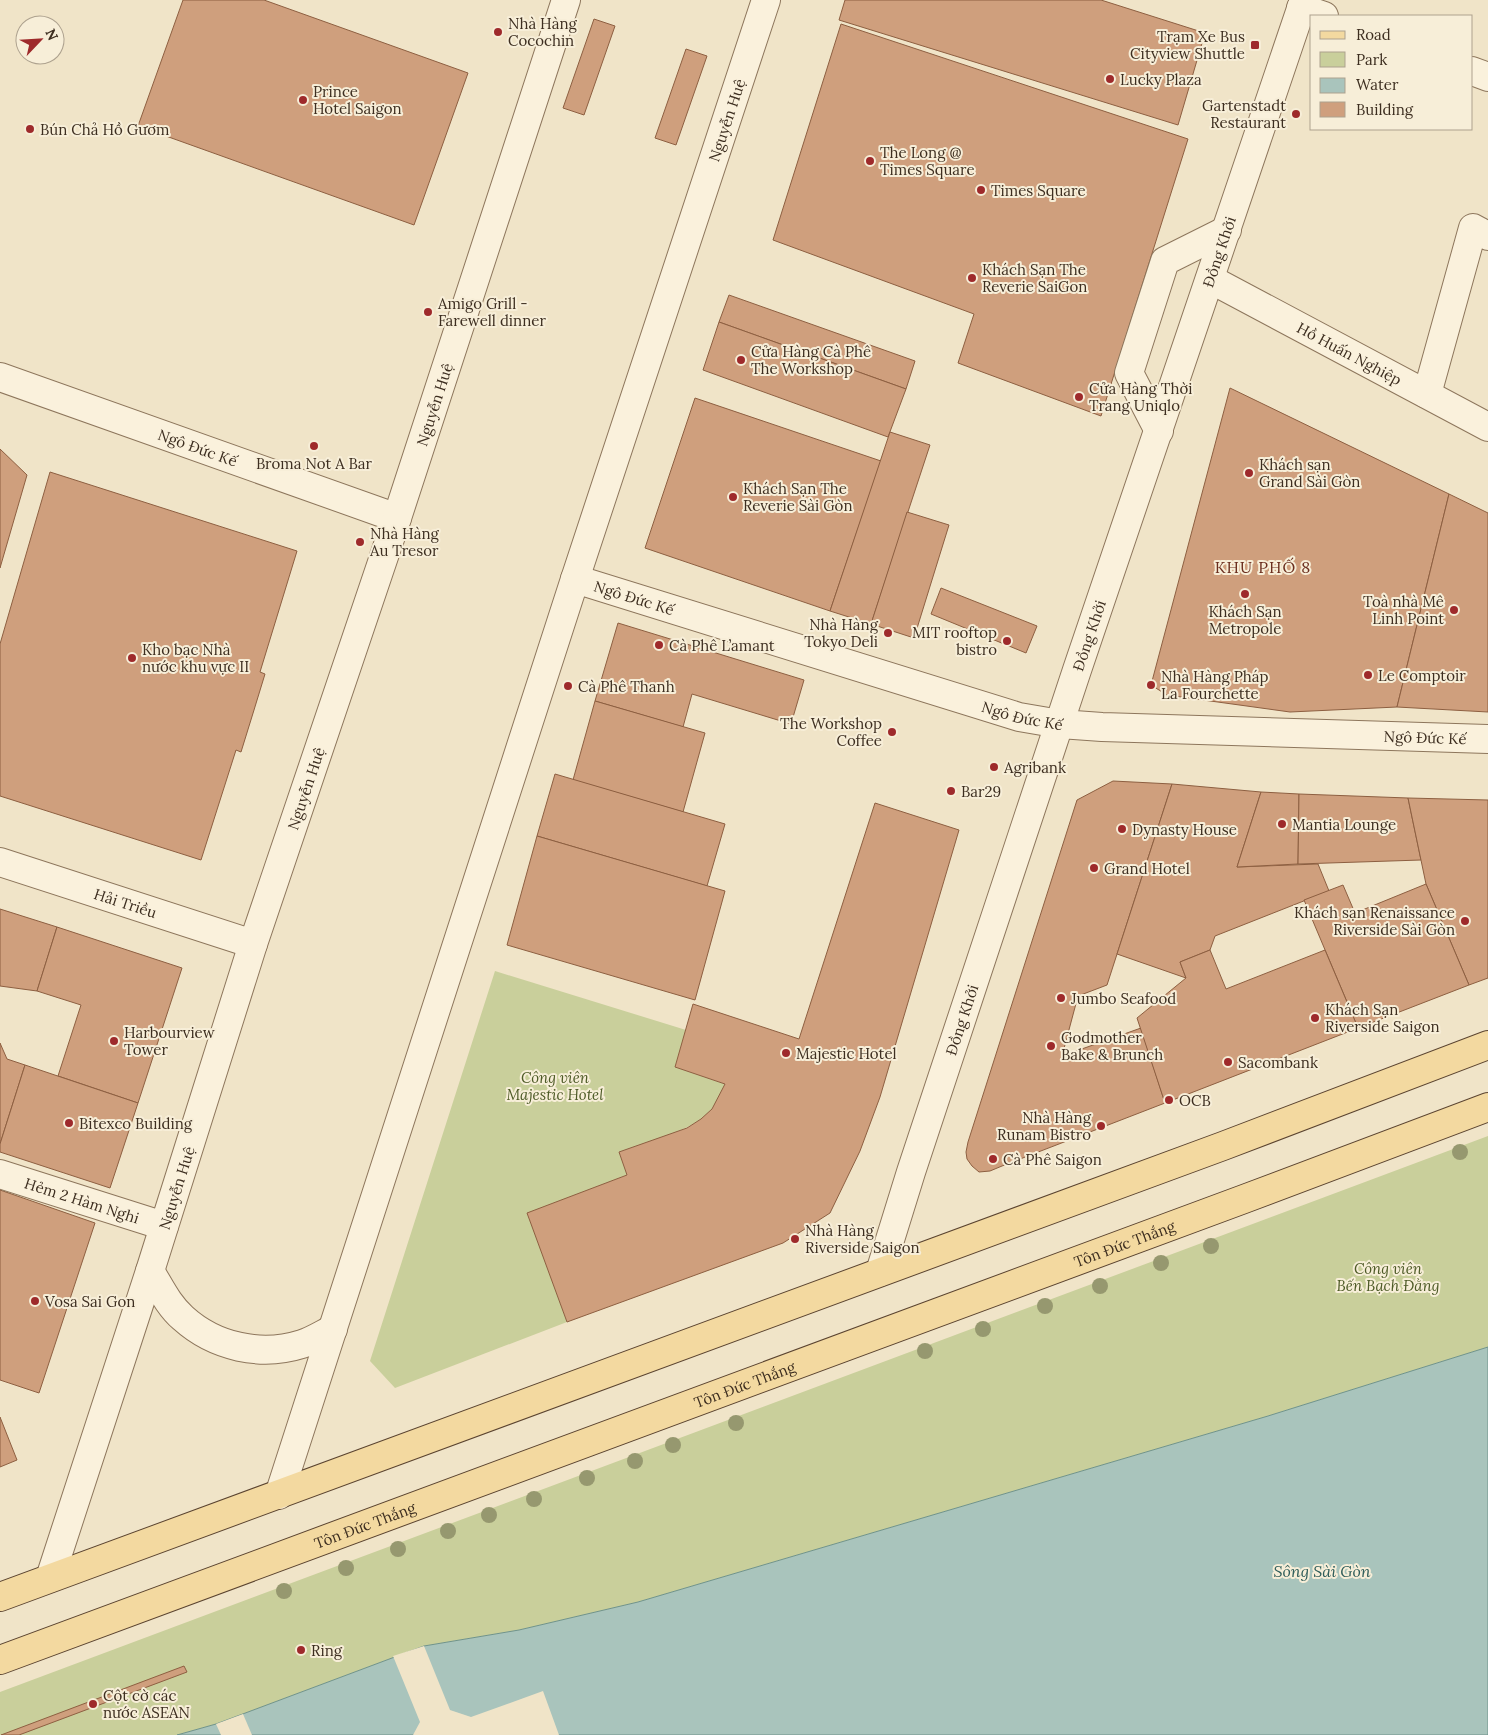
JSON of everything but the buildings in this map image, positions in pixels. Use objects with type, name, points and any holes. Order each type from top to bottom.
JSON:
[{"type":"main road","points":[[0,1596],[1213,1150],[1488,1044]]},
{"type":"main road","name":"Tôn Ðức Thắng","points":[[0,1660],[1488,1107]]},
{"type":"street","name":"Nguyễn Huệ","points":[[50,1578],[150,1271],[253,944],[396,518],[566,0]]},
{"type":"street","name":"Nguyễn Huệ","points":[[279,1495],[766,0]]},
{"type":"street","name":"Ðồng Khởi","points":[[880,1272],[911,1172],[1210,279],[1309,8]]},
{"type":"street","points":[[1473,71],[1488,77]]},
{"type":"street","points":[[1427,394],[1473,228],[1488,236]]},
{"type":"street","points":[[1159,431],[1130,373],[1166,261],[1227,230]]},
{"type":"street","name":"Hồ Huấn Nghiệp","points":[[1210,279],[1488,427]]},
{"type":"street","name":"Ngô Ðức Kế","points":[[0,377],[396,518]]},
{"type":"street","name":"Ngô Ðức Kế","points":[[576,579],[1019,717],[1060,724],[1102,727],[1488,739]]},
{"type":"street","name":"Hải Triều","points":[[0,862],[253,944]]},
{"type":"street","name":"Hẻm 2 Hàm Nghi","points":[[0,1174],[164,1226]]},
{"type":"street","points":[[150,1271],[166,1299],[183,1318],[204,1334],[227,1344],[251,1350],[276,1350],[302,1344],[333,1329]]},
{"type":"green space","name":"Công viên Majestic Hotel","points":[[495,971],[686,1030],[675,1067],[725,1084],[712,1109],[704,1117],[669,1135],[619,1152],[627,1175],[528,1213],[567,1322],[395,1388],[370,1361]]},
{"type":"green space","name":"Công viên Bến Bạch Đằng","points":[[1488,1136],[1488,1347],[1268,1416],[638,1602],[519,1630],[424,1646],[216,1724],[177,1735],[0,1735],[0,1692]]},
{"type":"water","name":"Sông Sài Gòn","points":[[1488,1347],[1488,1735],[177,1735],[216,1724],[424,1646],[519,1630],[638,1602],[1268,1416]]},
{"type":"pier","points":[[424,1646],[450,1710],[471,1717],[543,1691],[559,1735],[413,1735],[420,1722],[393,1656]]},
{"type":"pier","points":[[243,1714],[252,1735],[221,1735],[216,1724]]},
{"type":"place","name":"Nhà Hàng Cocochin","points":[[498,32]]},
{"type":"place","name":"Trạm Xe Bus Cityview Shuttle","points":[[1255,45]]},
{"type":"place","name":"Lucky Plaza","points":[[1110,79]]},
{"type":"place","name":"Prince Hotel Saigon","points":[[303,100]]},
{"type":"place","name":"Gartenstadt Restaurant","points":[[1296,114]]},
{"type":"place","name":"Bún Chả Hồ Gươm","points":[[30,129]]},
{"type":"place","name":"The Long @ Times Square","points":[[870,161]]},
{"type":"place","name":"Times Square","points":[[981,190]]},
{"type":"place","name":"Khách Sạn The Reverie SaiGon","points":[[972,278]]},
{"type":"place","name":"Amigo Grill - Farewell dinner","points":[[428,312]]},
{"type":"place","name":"Cửa Hàng Cà Phê The Workshop","points":[[741,360]]},
{"type":"place","name":"Cửa Hàng Thời Trang Uniqlo","points":[[1079,397]]},
{"type":"place","name":"Broma Not A Bar","points":[[314,446]]},
{"type":"place","name":"Khách sạn Grand Sài Gòn","points":[[1249,473]]},
{"type":"place","name":"Khách Sạn The Reverie Sài Gòn","points":[[733,497]]},
{"type":"place","name":"Nhà Hàng Au Tresor","points":[[360,542]]},
{"type":"place","name":"Khách Sạn Metropole","points":[[1245,594]]},
{"type":"place","name":"Toà nhà Mê Linh Point","points":[[1454,610]]},
{"type":"place","name":"Nhà Hàng Tokyo Deli","points":[[888,633]]},
{"type":"place","name":"MIT rooftop bistro","points":[[1007,641]]},
{"type":"place","name":"Cà Phê L’amant","points":[[659,645]]},
{"type":"place","name":"Kho bạc Nhà nước khu vực II","points":[[132,658]]},
{"type":"place","name":"Le Comptoir","points":[[1368,675]]},
{"type":"place","name":"Nhà Hàng Pháp La Fourchette","points":[[1151,685]]},
{"type":"place","name":"Cà Phê Thanh","points":[[568,686]]},
{"type":"place","name":"The Workshop Coffee","points":[[892,732]]},
{"type":"place","name":"Agribank","points":[[994,767]]},
{"type":"place","name":"Bar29","points":[[951,791]]},
{"type":"place","name":"Mantia Lounge","points":[[1282,824]]},
{"type":"place","name":"Dynasty House","points":[[1122,829]]},
{"type":"place","name":"Grand Hotel","points":[[1094,868]]},
{"type":"place","name":"Khách sạn Renaissance Riverside Sài Gòn","points":[[1465,921]]},
{"type":"place","name":"Jumbo Seafood","points":[[1061,998]]},
{"type":"place","name":"Khách Sạn Riverside Saigon","points":[[1315,1018]]},
{"type":"place","name":"Harbourview Tower","points":[[114,1041]]},
{"type":"place","name":"Godmother Bake & Brunch","points":[[1051,1046]]},
{"type":"place","name":"Majestic Hotel","points":[[786,1053]]},
{"type":"place","name":"Sacombank","points":[[1228,1062]]},
{"type":"place","name":"OCB","points":[[1169,1100]]},
{"type":"place","name":"Bitexco Building","points":[[69,1123]]},
{"type":"place","name":"Nhà Hàng Runam Bistro","points":[[1101,1126]]},
{"type":"place","name":"Cà Phê Saigon","points":[[993,1159]]},
{"type":"place","name":"Nhà Hàng Riverside Saigon","points":[[795,1239]]},
{"type":"place","name":"Vosa Sai Gon","points":[[35,1301]]},
{"type":"place","name":"Ring","points":[[301,1650]]},
{"type":"place","name":"Cột cờ các nước ASEAN","points":[[93,1704]]},
{"type":"district","name":"KHU PHỐ 8","points":[[1263,567]]}]
